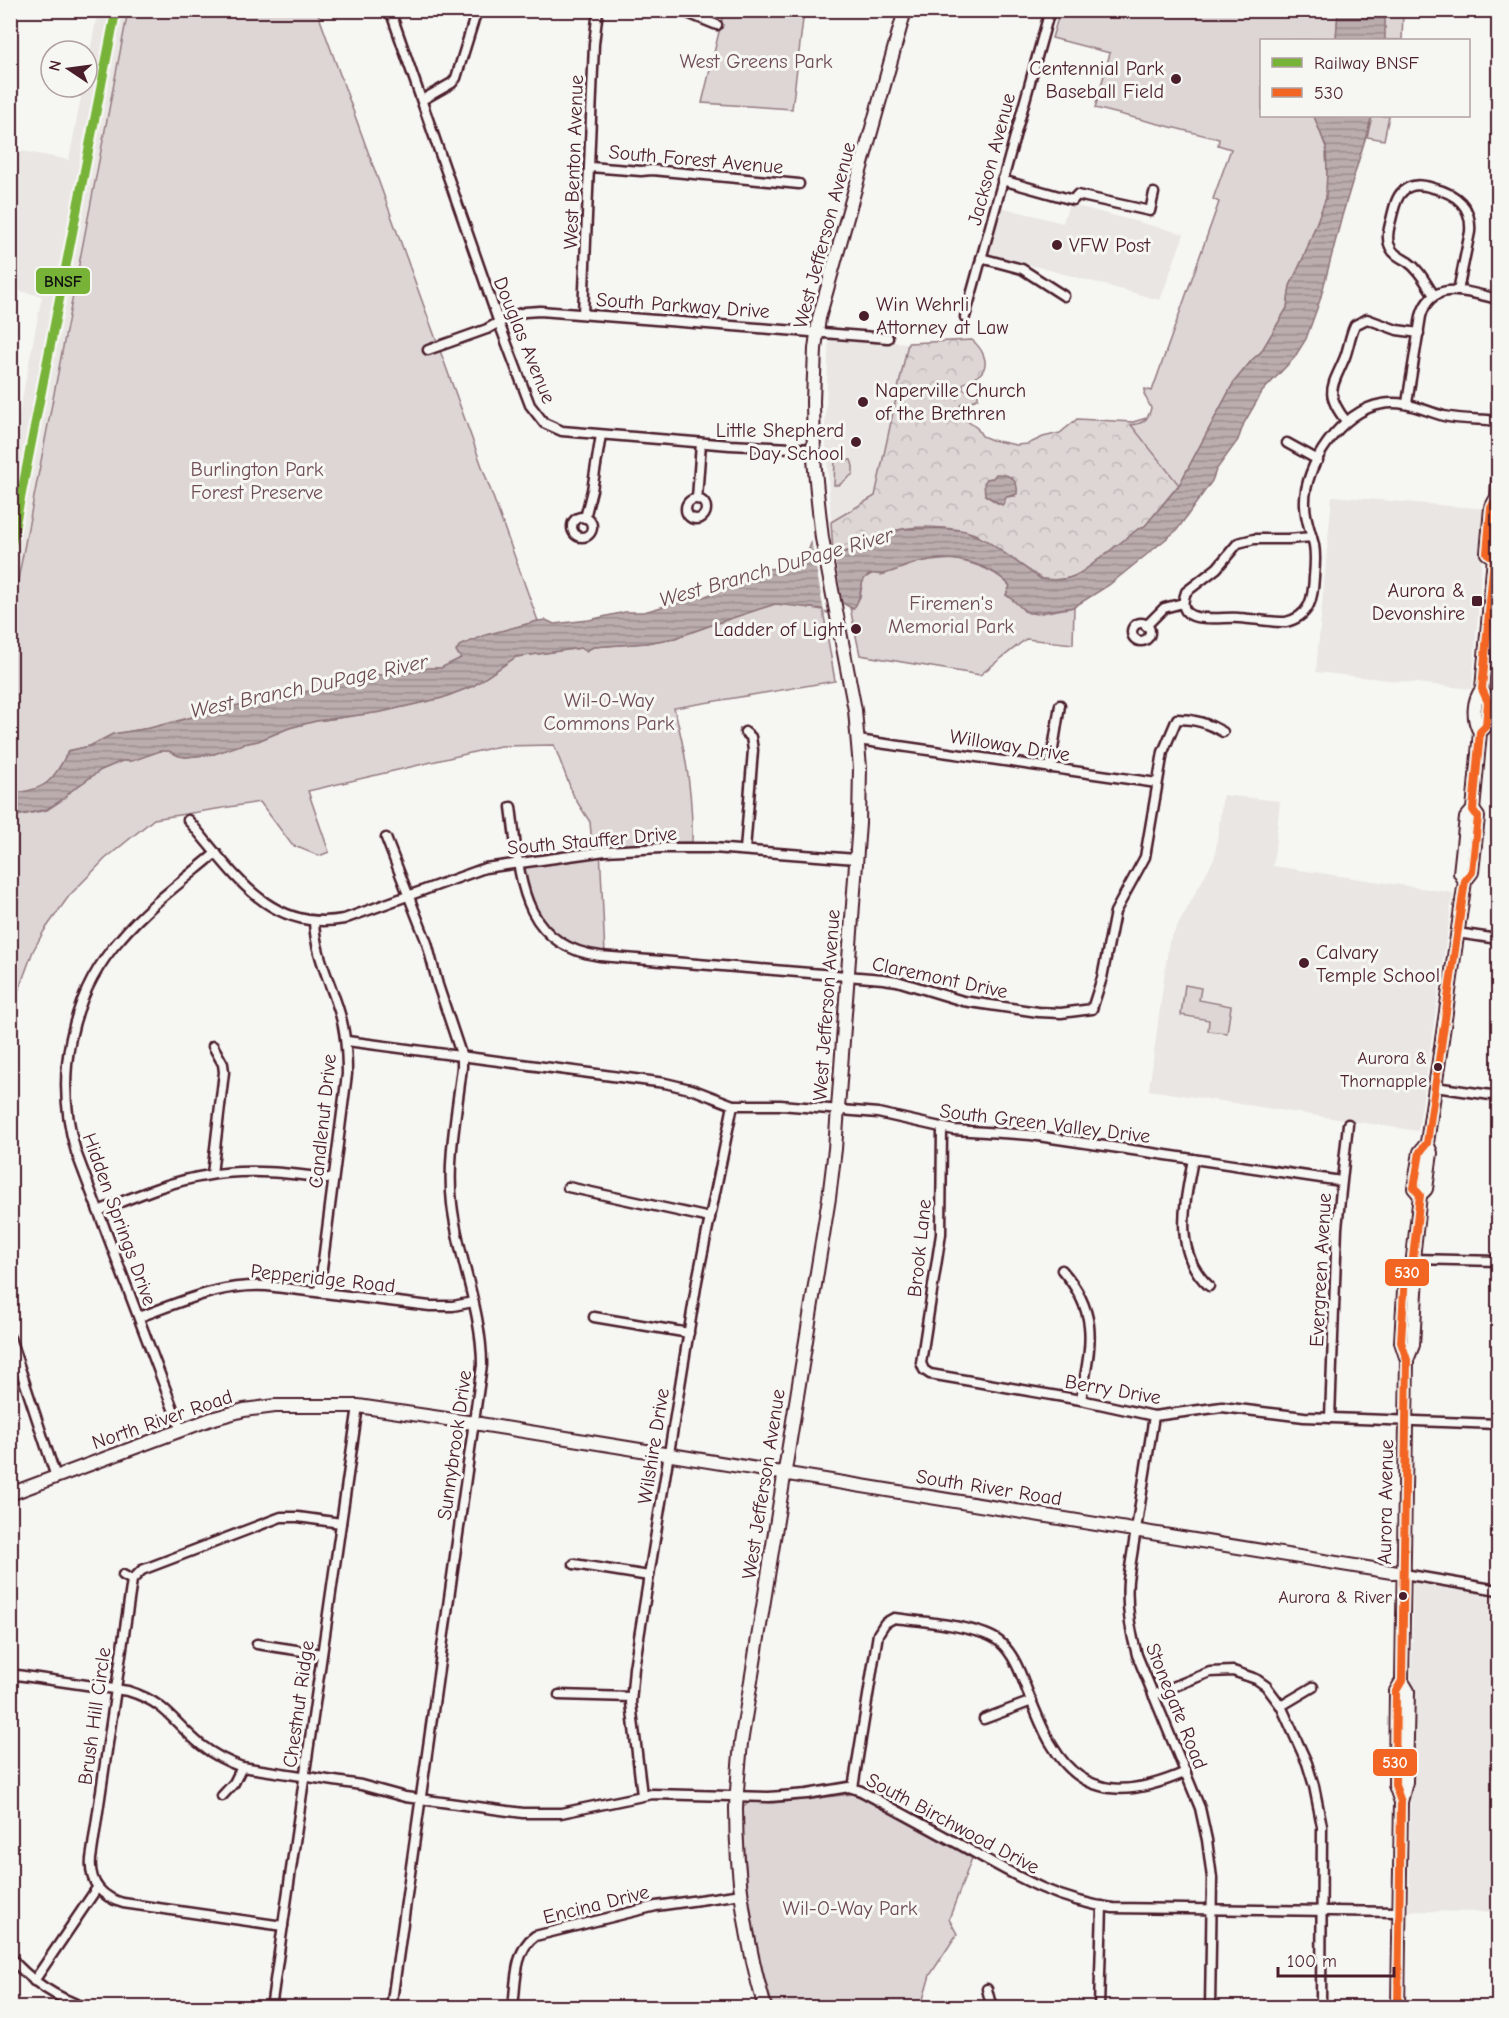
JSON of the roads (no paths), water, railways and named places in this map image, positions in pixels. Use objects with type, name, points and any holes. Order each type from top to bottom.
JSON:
[{"type":"street","name":"Douglas Avenue","points":[[390,10],[499,323],[530,405],[538,417],[558,430],[601,435],[814,449]]},
{"type":"street","points":[[422,100],[452,83],[456,78],[477,10]]},
{"type":"street","name":"West Benton Avenue","points":[[583,314],[594,44],[598,10]]},
{"type":"street","points":[[680,10],[717,25]]},
{"type":"street","name":"West Jefferson Avenue","points":[[765,2007],[750,1950],[741,1894],[737,1850],[737,1796],[745,1714],[829,1198],[860,796],[858,740],[845,652],[834,609],[822,538],[814,449],[814,372],[817,332],[905,10]]},
{"type":"street","name":"Jackson Avenue","points":[[965,317],[1050,10]]},
{"type":"street","name":"South Forest Avenue","points":[[590,167],[652,170],[799,184]]},
{"type":"street","points":[[1002,180],[1073,200],[1077,195],[1150,211],[1154,193]]},
{"type":"street","points":[[1434,295],[1418,272],[1394,253],[1388,242],[1396,201],[1404,190],[1412,186],[1419,185],[1451,193],[1463,203],[1469,215],[1471,224],[1458,291]]},
{"type":"street","points":[[981,258],[1022,269],[1064,296]]},
{"type":"street","points":[[1407,403],[1423,309],[1434,295],[1449,290],[1498,299]]},
{"type":"street","name":"South Parkway Drive","points":[[428,350],[490,328],[525,312],[583,314],[888,338]]},
{"type":"street","points":[[1346,421],[1335,404],[1332,391],[1334,379],[1346,356],[1355,325],[1367,319],[1397,330],[1419,333]]},
{"type":"street","points":[[1312,537],[1254,539],[1239,543],[1217,568],[1186,592],[1183,603],[1189,613],[1197,618],[1232,617],[1286,622],[1301,616],[1309,607],[1313,595],[1315,554],[1312,537],[1305,512],[1305,495],[1309,478],[1335,433],[1354,415],[1372,406],[1397,402],[1446,416],[1498,421]]},
{"type":"street","points":[[585,518],[601,435]]},
{"type":"street","points":[[697,498],[701,443]]},
{"type":"street","points":[[1287,444],[1318,460]]},
{"type":"street","name":"Aurora Avenue","points":[[1398,2007],[1401,1803],[1395,1785],[1396,1691],[1402,1681],[1407,1360],[1413,1345],[1417,1275],[1412,1263],[1420,1195],[1414,1188],[1420,1152],[1427,1143],[1465,881],[1460,873],[1466,818],[1473,810],[1480,732],[1474,723],[1476,696],[1482,689],[1493,619],[1496,556],[1487,553],[1491,508],[1498,499],[1498,479]]},
{"type":"street","points":[[1146,626],[1164,608],[1183,603]]},
{"type":"street","points":[[1050,768],[1060,705]]},
{"type":"street","name":"Claremont Drive","points":[[511,807],[525,896],[534,916],[554,938],[580,952],[600,956],[890,979],[963,1001],[1038,1012],[1061,1013],[1092,1009],[1100,987],[1115,912],[1145,857],[1166,744],[1178,719],[1193,719],[1209,723],[1223,732]]},
{"type":"street","points":[[745,732],[751,737],[753,750],[746,850]]},
{"type":"street","name":"Willoway Drive","points":[[858,740],[1157,783]]},
{"type":"street","name":"South Stauffer Drive","points":[[189,820],[252,893],[264,903],[287,915],[314,921],[344,919],[472,872],[519,863],[632,849],[746,850],[856,859]]},
{"type":"street","name":"Sunnybrook Drive","points":[[386,838],[427,943],[438,985],[462,1057],[452,1153],[451,1195],[482,1351],[481,1374],[391,2007]]},
{"type":"street","name":"Hidden Springs Drive","points":[[181,1430],[76,1152],[68,1119],[66,1065],[73,1026],[89,986],[105,958],[135,922],[216,852]]},
{"type":"street","name":"Candlenut Drive","points":[[314,921],[315,944],[340,1012],[347,1041],[347,1074],[319,1292]]},
{"type":"street","points":[[1458,933],[1498,939]]},
{"type":"street","name":"South Green Valley Drive","points":[[347,1041],[665,1083],[694,1090],[733,1105],[837,1108],[892,1115],[942,1128],[1023,1134],[1341,1181]]},
{"type":"street","points":[[212,1174],[224,1072],[224,1064],[213,1046]]},
{"type":"street","points":[[1435,1087],[1498,1096]]},
{"type":"street","name":"Wilshire Drive","points":[[642,1795],[631,1697],[668,1454],[710,1218],[733,1105]]},
{"type":"street","name":"Evergreen Avenue","points":[[1330,1418],[1337,1228],[1348,1124]]},
{"type":"street","name":"Brook Lane","points":[[924,1370],[921,1363],[941,1234],[942,1128]]},
{"type":"street","points":[[1193,1159],[1184,1212],[1185,1241],[1191,1264],[1198,1277],[1209,1286]]},
{"type":"street","points":[[98,1211],[168,1185],[212,1174],[268,1171],[333,1179]]},
{"type":"street","points":[[568,1187],[710,1218]]},
{"type":"street","points":[[1412,1263],[1498,1262]]},
{"type":"street","points":[[1062,1270],[1076,1286],[1089,1321],[1090,1345],[1082,1400]]},
{"type":"street","name":"Pepperidge Road","points":[[138,1317],[205,1293],[232,1287],[267,1286],[430,1306],[453,1306],[473,1302]]},
{"type":"street","points":[[594,1317],[689,1333]]},
{"type":"street","points":[[10,1338],[56,1477]]},
{"type":"street","name":"Berry Drive","points":[[924,1370],[938,1376],[1082,1400],[1155,1416],[1222,1407],[1330,1418],[1498,1425]]},
{"type":"street","name":"North River Road","points":[[10,1494],[181,1430],[244,1410],[293,1405],[358,1406],[474,1423]]},
{"type":"street","name":"Chestnut Ridge","points":[[271,2007],[358,1406]]},
{"type":"street","name":"Stonegate Road","points":[[1155,1416],[1128,1580],[1127,1606],[1131,1635],[1137,1655],[1200,1808],[1208,1840],[1212,1878],[1210,2007]]},
{"type":"street","name":"South River Road","points":[[474,1423],[1498,1590]]},
{"type":"street","points":[[123,1575],[132,1580],[135,1575],[151,1566],[281,1517],[341,1523]]},
{"type":"street","points":[[574,1564],[649,1576]]},
{"type":"street","name":"Brush Hill Circle","points":[[97,1888],[91,1859],[132,1580]]},
{"type":"street","points":[[853,1788],[878,1634],[880,1628],[889,1620],[909,1620],[980,1631],[1002,1643],[1013,1658],[1053,1749],[1069,1767],[1090,1782],[1125,1790],[1154,1785],[1186,1772]]},
{"type":"street","points":[[257,1644],[322,1654]]},
{"type":"street","points":[[1154,1695],[1210,1672],[1233,1671],[1256,1679],[1281,1706],[1307,1763],[1320,1812],[1323,1842],[1321,2007]]},
{"type":"street","name":"South Birchwood Drive","points":[[10,1674],[128,1691],[153,1700],[202,1746],[228,1762],[242,1767],[361,1785],[420,1799],[541,1814],[574,1811],[652,1794],[785,1796],[853,1788],[1038,1887],[1066,1899],[1101,1906],[1398,1912]]},
{"type":"street","points":[[1281,1706],[1313,1687]]},
{"type":"street","points":[[559,1695],[631,1697]]},
{"type":"street","points":[[984,1719],[1032,1701]]},
{"type":"street","points":[[222,1796],[234,1783],[242,1767]]},
{"type":"street","points":[[34,1981],[97,1888],[111,1899],[123,1902],[283,1926]]},
{"type":"street","name":"Encina Drive","points":[[513,2007],[522,1950],[535,1936],[656,1906],[741,1894]]},
{"type":"street","points":[[1099,2007],[1101,1906]]},
{"type":"street","points":[[10,1957],[34,1981],[61,1997],[87,2007]]},
{"type":"street","points":[[987,1989],[990,2001],[995,2007]]},
{"type":"railway","points":[[10,528],[111,10]]},
{"type":"rail line","name":"BNSF","points":[[10,552],[116,10]]},
{"type":"place","name":"Centennial Park Baseball Field","points":[[1176,79]]},
{"type":"place","name":"VFW Post","points":[[1057,245]]},
{"type":"place","name":"Win Wehrli Attorney at Law","points":[[864,316]]},
{"type":"place","name":"Naperville Church of the Brethren","points":[[863,402]]},
{"type":"place","name":"Little Shepherd Day School","points":[[856,442]]},
{"type":"place","name":"Aurora & Devonshire","points":[[1477,601]]},
{"type":"place","name":"Ladder of Light","points":[[856,629]]},
{"type":"place","name":"Calvary Temple School","points":[[1304,963]]},
{"type":"place","name":"Aurora & Thornapple","points":[[1438,1067]]},
{"type":"place","name":"Aurora & River","points":[[1403,1596]]},
{"type":"park label","name":"West Greens Park","points":[[756,61]]},
{"type":"park label","name":"Burlington Park Forest Preserve","points":[[257,480]]},
{"type":"park label","name":"Firemen's Memorial Park","points":[[951,614]]},
{"type":"park label","name":"Wil-O-Way Commons Park","points":[[609,712]]},
{"type":"park label","name":"Wil-O-Way Park","points":[[850,1908]]},
{"type":"water label","name":"West Branch DuPage River","points":[[776,567]]},
{"type":"water label","name":"West Branch DuPage River","points":[[309,686]]}]
